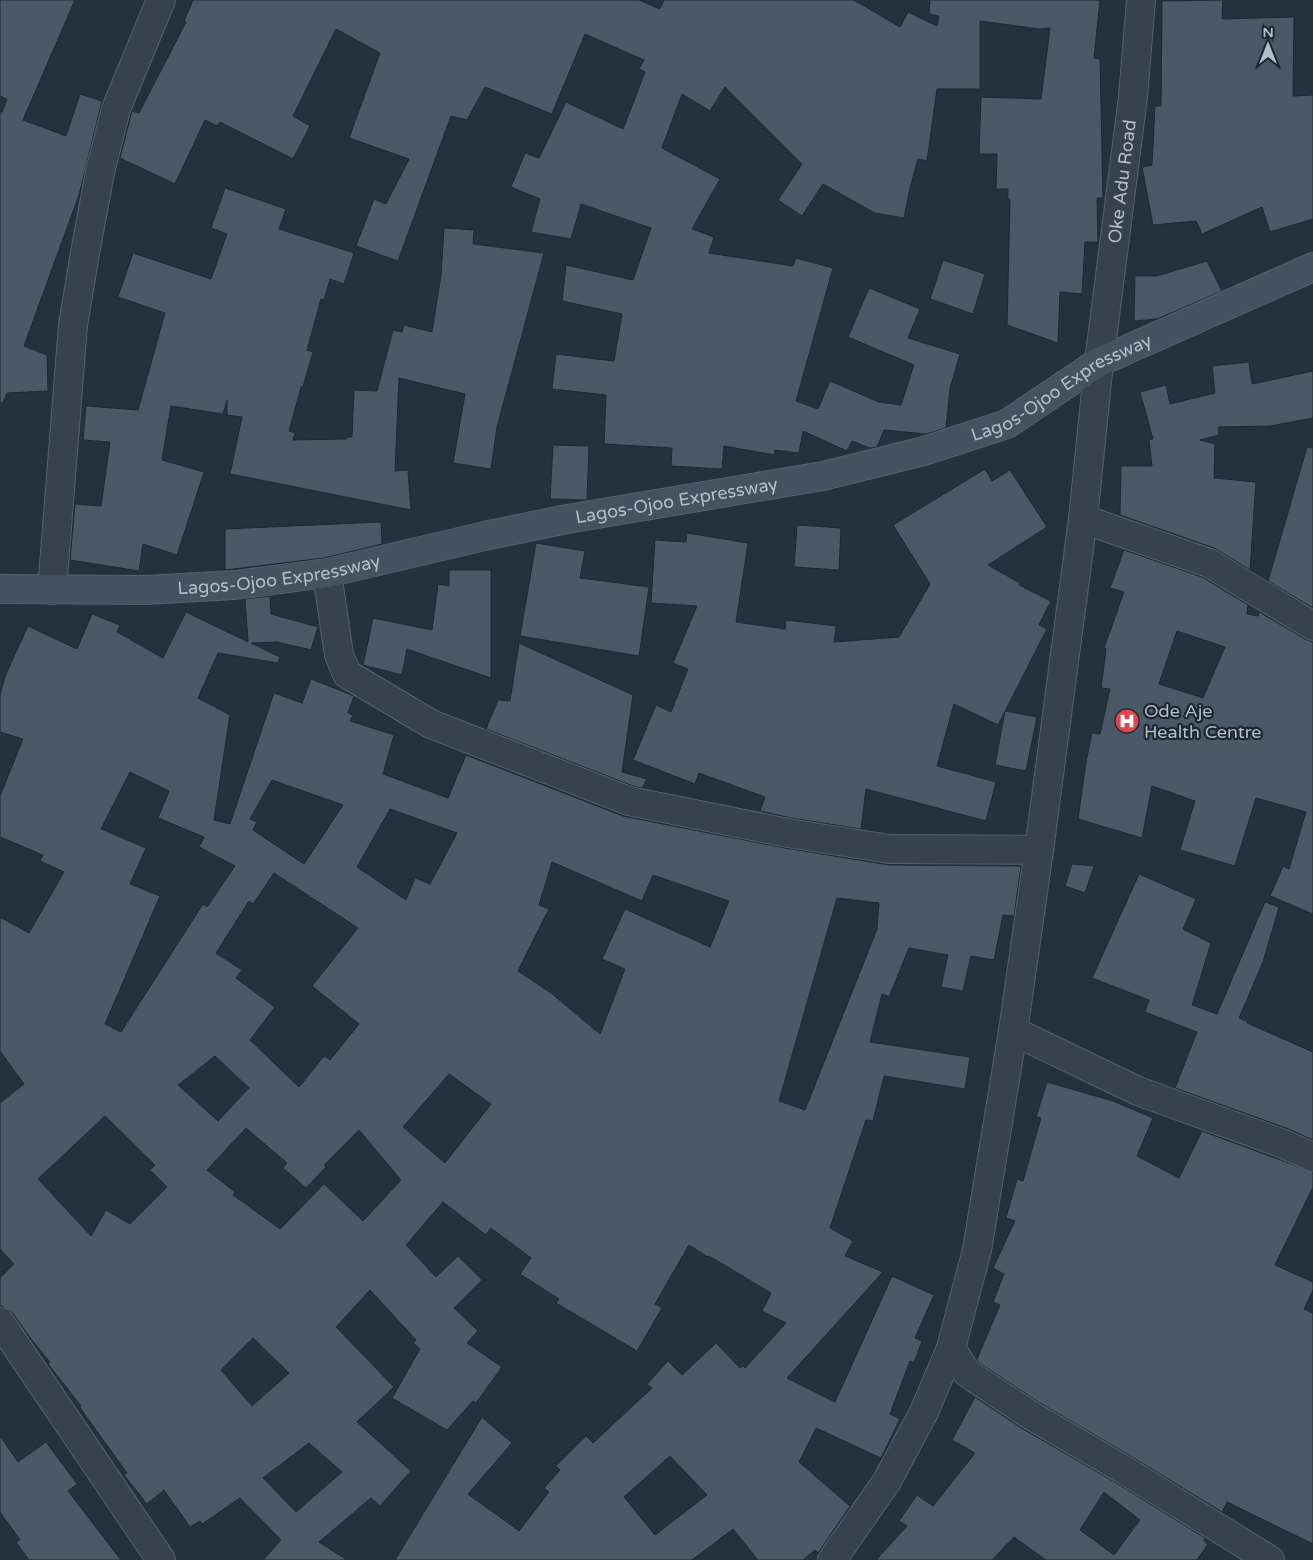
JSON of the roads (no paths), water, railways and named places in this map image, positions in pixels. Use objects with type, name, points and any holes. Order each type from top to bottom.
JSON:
[{"type":"main road","name":"Lagos-Ojoo Expressway","points":[[0,589],[146,590],[235,585],[328,573],[499,533],[823,476],[924,451],[1007,424],[1099,362],[1313,266]]},
{"type":"street","points":[[52,590],[73,325],[86,244],[100,172],[116,109],[161,0]]},
{"type":"street","name":"Oke Adu Road","points":[[832,1560],[887,1480],[924,1412],[951,1348],[977,1250],[1013,1031],[1039,850],[1082,518],[1099,362],[1134,97],[1141,0]]},
{"type":"street","points":[[1082,518],[1208,564],[1313,626]]},
{"type":"street","points":[[328,573],[339,655],[347,674],[431,724],[620,798],[788,833],[888,848],[1039,850]]},
{"type":"street","points":[[1013,1031],[1138,1092],[1281,1143],[1313,1157]]},
{"type":"street","points":[[0,1322],[161,1560]]},
{"type":"street","points":[[951,1348],[967,1373],[1032,1416],[1121,1468],[1270,1560]]},
{"type":"place","name":"Ode Aje Health Centre","points":[[1127,721]]}]
